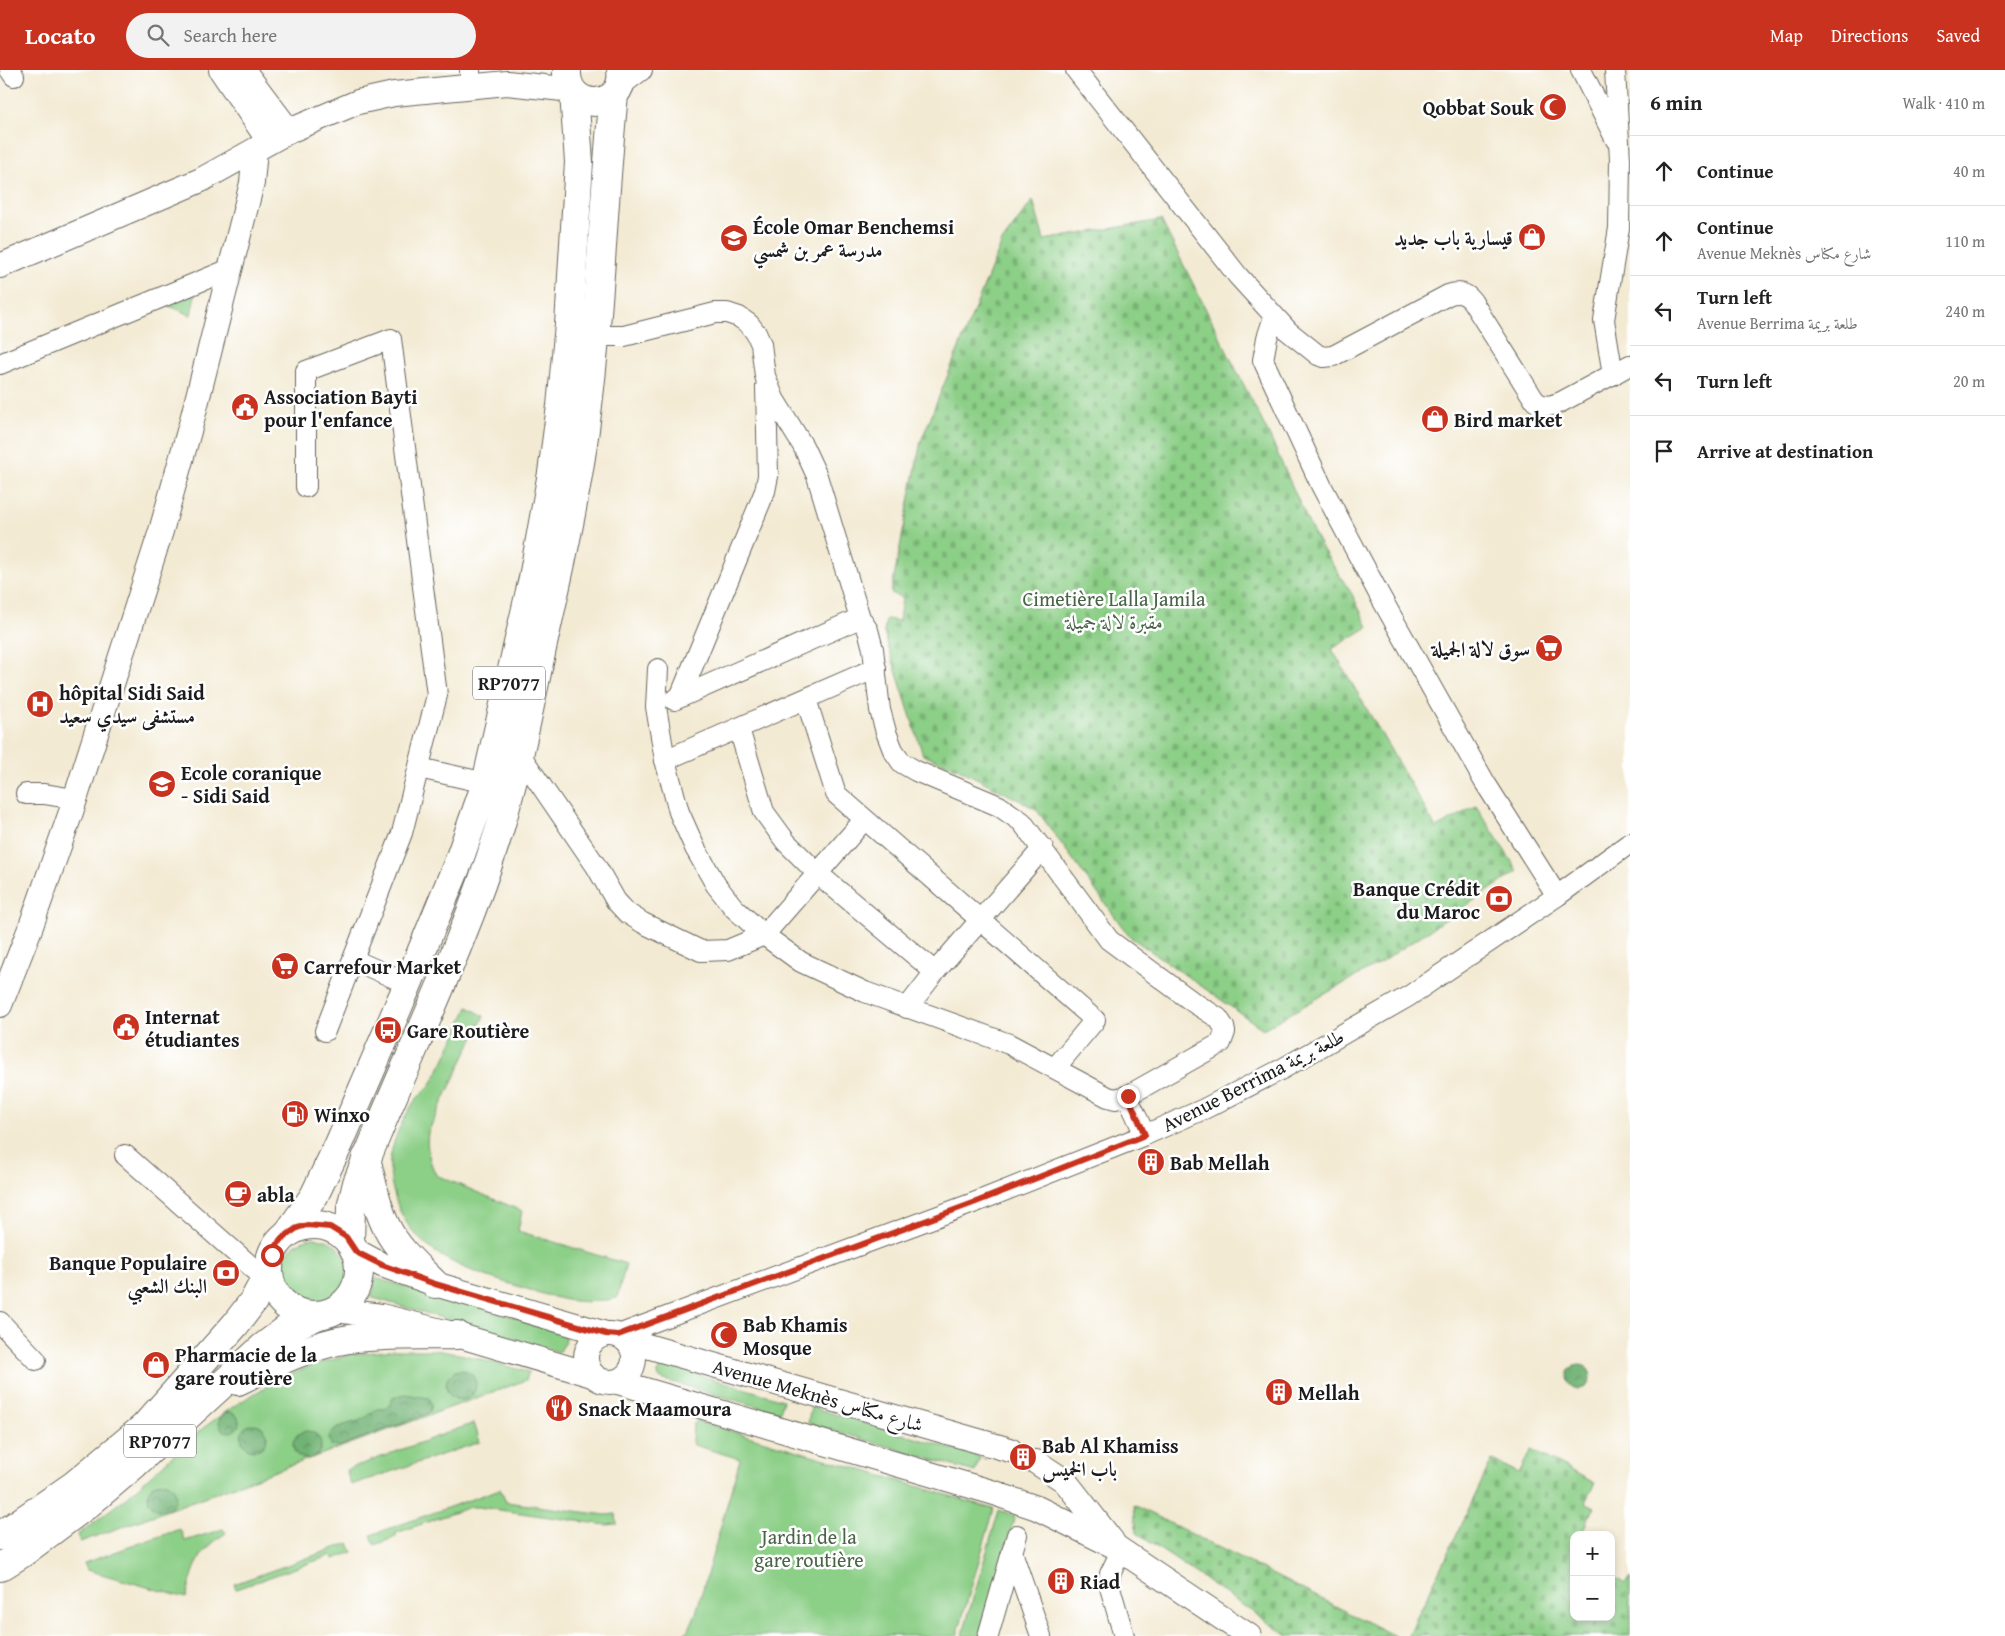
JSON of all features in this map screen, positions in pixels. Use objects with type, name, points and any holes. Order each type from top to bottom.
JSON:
[{"type":"main road","points":[[571,85],[581,99],[589,102],[607,100],[618,84]]},
{"type":"main road","name":"RP7077","points":[[0,1567],[21,1554],[88,1504],[280,1334],[349,1300],[358,1282],[360,1270],[353,1247],[350,1208],[357,1183],[366,1158],[424,1028],[476,899],[499,831],[519,754],[578,480],[595,336],[607,161],[618,84]]},
{"type":"main road","name":"RP7077","points":[[0,1536],[74,1485],[144,1427],[235,1325],[254,1300],[269,1272],[275,1248],[288,1233],[318,1188],[408,984],[458,863],[486,783],[533,578],[552,473],[570,325],[579,162],[571,85]]},
{"type":"main road","points":[[366,1158],[379,1209],[387,1229],[400,1248],[435,1284]]},
{"type":"main road","points":[[288,1233],[307,1225],[319,1225],[336,1230],[353,1247]]},
{"type":"main road","points":[[269,1272],[276,1294],[285,1304],[296,1311],[307,1314],[327,1312]]},
{"type":"main road","points":[[212,1394],[304,1351],[347,1340],[376,1336],[457,1335]]},
{"type":"street","points":[[221,70],[271,141]]},
{"type":"street","points":[[0,1005],[75,799],[161,532],[252,183],[271,141],[243,70]]},
{"type":"street","points":[[507,82],[548,70]]},
{"type":"street","points":[[618,84],[642,70]]},
{"type":"street","points":[[1076,70],[1232,268],[1274,317],[1315,353],[1324,357],[1330,357],[1448,295],[1459,292],[1472,301],[1535,401],[1540,405],[1552,406],[1621,370],[1604,320],[1619,228],[1619,146],[1615,70]]},
{"type":"street","points":[[1581,70],[1619,146]]},
{"type":"street","points":[[0,266],[201,180],[271,141],[358,102],[470,78],[571,85]]},
{"type":"street","points":[[0,364],[230,269]]},
{"type":"street","points":[[595,336],[624,336],[715,313],[727,313],[739,317],[749,324],[761,344],[765,376],[768,476],[765,491],[680,697]]},
{"type":"street","points":[[1274,317],[1266,338],[1263,360],[1322,487],[1380,596],[1484,781],[1557,896]]},
{"type":"street","points":[[306,487],[306,371],[391,339],[437,695],[402,833],[326,1031]]},
{"type":"street","points":[[658,669],[656,707],[665,760],[679,812],[695,848],[716,886],[734,908],[764,935],[801,962],[865,992],[1000,1041],[1115,1099],[1128,1096],[1217,1047],[1224,1038],[1224,1027],[1218,1018],[1192,1002],[1109,940],[1022,822],[999,806],[916,771],[902,763],[893,750],[886,732],[880,710],[876,668],[868,630],[860,618],[817,476],[803,446],[774,399],[765,376]]},
{"type":"street","points":[[656,707],[860,618]]},
{"type":"street","points":[[665,760],[876,668]]},
{"type":"street","points":[[806,699],[836,794],[1095,1020],[1055,1068]]},
{"type":"street","points":[[738,728],[764,812],[786,842],[817,873],[935,972]]},
{"type":"street","points":[[519,754],[596,866],[616,901],[627,913],[666,935],[701,951],[728,950],[764,935],[864,820]]},
{"type":"street","points":[[418,768],[486,783]]},
{"type":"street","points":[[26,794],[44,794],[75,799]]},
{"type":"street","name":"Avenue Berrima طلعة بريمة","points":[[617,1336],[949,1213],[1145,1135],[1204,1109],[1282,1069],[1409,996],[1557,896],[1630,843]]},
{"type":"street","points":[[907,1008],[935,972],[1043,848]]},
{"type":"street","points":[[354,960],[408,984]]},
{"type":"street","points":[[1128,1096],[1145,1135]]},
{"type":"street","points":[[125,1155],[254,1269],[269,1272]]},
{"type":"street","name":"Avenue Meknès شارع مكناس","points":[[353,1247],[382,1265],[435,1284],[1010,1450]]},
{"type":"street","points":[[327,1312],[381,1316],[457,1335],[592,1375],[600,1381],[612,1383],[627,1377],[633,1368],[633,1348],[617,1336],[593,1341],[588,1347],[586,1362],[592,1375]]},
{"type":"street","points":[[0,1322],[36,1360]]},
{"type":"street","points":[[618,1382],[1000,1495],[1037,1508],[1118,1549],[1250,1636]]},
{"type":"street","points":[[1036,1462],[1065,1481],[1118,1549]]},
{"type":"street","points":[[1037,1508],[1053,1509],[1064,1503],[1068,1492],[1065,1481]]},
{"type":"street","points":[[988,1636],[1015,1543],[1041,1636]]},
{"type":"street","points":[[1118,1549],[1110,1574],[1109,1584],[1124,1636]]},
{"type":"street","points":[[1215,1613],[1227,1636]]},
{"type":"green space","name":"Cimetière Lalla Jamila مقبرة لالة جميلة","points":[[1033,200],[1044,240],[1161,220],[1271,439],[1309,524],[1323,550],[1352,594],[1368,627],[1332,649],[1436,828],[1476,806],[1518,871],[1380,963],[1263,1029],[1129,936],[1036,809],[957,768],[923,755],[884,633],[886,619],[899,621],[902,598],[891,593],[921,441],[1002,242]]},
{"type":"green space","points":[[193,293],[195,295],[191,315],[167,305]]},
{"type":"green space","points":[[468,1007],[484,1016],[428,1132],[429,1154],[436,1175],[522,1211],[518,1231],[626,1264],[617,1298],[589,1302],[566,1300],[477,1273],[440,1255],[424,1243],[411,1229],[400,1211],[393,1190],[390,1172],[391,1153],[395,1139],[412,1105],[434,1079]]},
{"type":"green space","points":[[308,1238],[322,1238],[334,1243],[343,1252],[348,1264],[346,1284],[339,1295],[322,1304],[308,1304],[296,1299],[287,1290],[282,1278],[282,1264],[287,1252],[296,1243]]},
{"type":"green space","points":[[375,1278],[563,1331],[566,1342],[559,1352],[370,1297],[374,1290]]},
{"type":"green space","points":[[394,1350],[436,1350],[464,1355],[529,1372],[526,1380],[80,1542],[77,1535],[127,1497],[203,1428],[237,1404],[274,1382],[313,1365],[353,1354]]},
{"type":"green space","points":[[666,1365],[783,1400],[780,1413],[661,1379],[657,1375],[660,1366]]},
{"type":"green space","points":[[1579,1365],[1584,1366],[1590,1372],[1590,1382],[1584,1388],[1579,1389],[1574,1388],[1568,1382],[1567,1377],[1568,1372],[1574,1366]]},
{"type":"green space","points":[[461,1370],[471,1375],[476,1385],[471,1395],[461,1400],[451,1395],[446,1385],[451,1375]]},
{"type":"green space","points":[[404,1394],[429,1398],[431,1409],[429,1413],[338,1447],[331,1445],[329,1436],[336,1429],[361,1420],[377,1409],[385,1409],[393,1398]]},
{"type":"green space","points":[[811,1407],[980,1457],[975,1472],[808,1423]]},
{"type":"green space","points":[[225,1412],[233,1412],[239,1418],[239,1426],[233,1432],[225,1432],[219,1426],[219,1418]]},
{"type":"green space","name":"Jardin de la gare routière","points":[[697,1421],[994,1509],[957,1636],[682,1636],[689,1629],[696,1613],[740,1459],[694,1445],[692,1442],[693,1424]]},
{"type":"green space","points":[[474,1423],[480,1442],[351,1485],[346,1470]]},
{"type":"green space","points":[[254,1424],[264,1427],[267,1437],[264,1447],[254,1450],[244,1447],[241,1437],[244,1427]]},
{"type":"green space","points":[[307,1431],[317,1435],[321,1445],[317,1455],[307,1459],[297,1455],[293,1445],[297,1435]]},
{"type":"green space","points":[[1531,1450],[1595,1483],[1585,1502],[1595,1507],[1582,1531],[1570,1531],[1570,1621],[1615,1621],[1615,1578],[1625,1584],[1630,1577],[1630,1636],[1408,1636],[1492,1460],[1519,1473]]},
{"type":"green space","points":[[162,1482],[172,1486],[176,1496],[172,1506],[162,1510],[152,1506],[148,1496],[152,1486]]},
{"type":"green space","points":[[500,1489],[506,1502],[606,1515],[616,1514],[617,1524],[606,1525],[470,1507],[396,1533],[396,1537],[375,1545],[371,1535]]},
{"type":"green space","points":[[1134,1505],[1395,1636],[1288,1636],[1136,1533]]},
{"type":"green space","points":[[999,1510],[1015,1516],[979,1636],[962,1636]]},
{"type":"green space","points":[[180,1529],[185,1541],[223,1529],[226,1533],[208,1547],[198,1561],[186,1598],[87,1570],[84,1563]]},
{"type":"green space","points":[[349,1543],[353,1552],[334,1559],[332,1555],[236,1589],[234,1584]]},
{"type":"place","name":"Qobbat Souk","points":[[1553,107]]},
{"type":"place","name":"قيسارية باب جديد","points":[[1532,237]]},
{"type":"place","name":"École Omar Benchemsi مدرسة عمر بن شمسي","points":[[734,238]]},
{"type":"place","name":"Association Bayti pour l'enfance","points":[[245,407]]},
{"type":"place","name":"Bird market","points":[[1435,419]]},
{"type":"place","name":"سوق لالة الجميلة","points":[[1549,648]]},
{"type":"place","name":"hôpital Sidi Said مستشفى سيدي سعيد","points":[[40,704]]},
{"type":"place","name":"Ecole coranique - Sidi Said","points":[[162,784]]},
{"type":"place","name":"Banque Crédit du Maroc","points":[[1499,899]]},
{"type":"place","name":"Carrefour Market","points":[[285,966]]},
{"type":"place","name":"Internat étudiantes","points":[[126,1027]]},
{"type":"place","name":"Gare Routière","points":[[388,1030]]},
{"type":"place","name":"Winxo","points":[[295,1114]]},
{"type":"place","name":"Bab Mellah","points":[[1151,1162]]},
{"type":"place","name":"abla","points":[[238,1194]]},
{"type":"place","name":"Banque Populaire البنك الشعبي","points":[[226,1273]]},
{"type":"place","name":"Bab Khamis Mosque","points":[[724,1335]]},
{"type":"place","name":"Pharmacie de la gare routière","points":[[156,1365]]},
{"type":"place","name":"Mellah","points":[[1279,1392]]},
{"type":"place","name":"Snack Maamoura","points":[[559,1408]]},
{"type":"place","name":"Bab Al Khamiss باب الخميس","points":[[1023,1457]]},
{"type":"place","name":"Riad","points":[[1061,1581]]},
{"type":"route","points":[[272,1255],[280,1240],[297,1228],[307,1225],[330,1227],[346,1237],[356,1252],[382,1265],[435,1284],[606,1334],[618,1335],[985,1199],[1145,1135],[1128,1096]]}]
